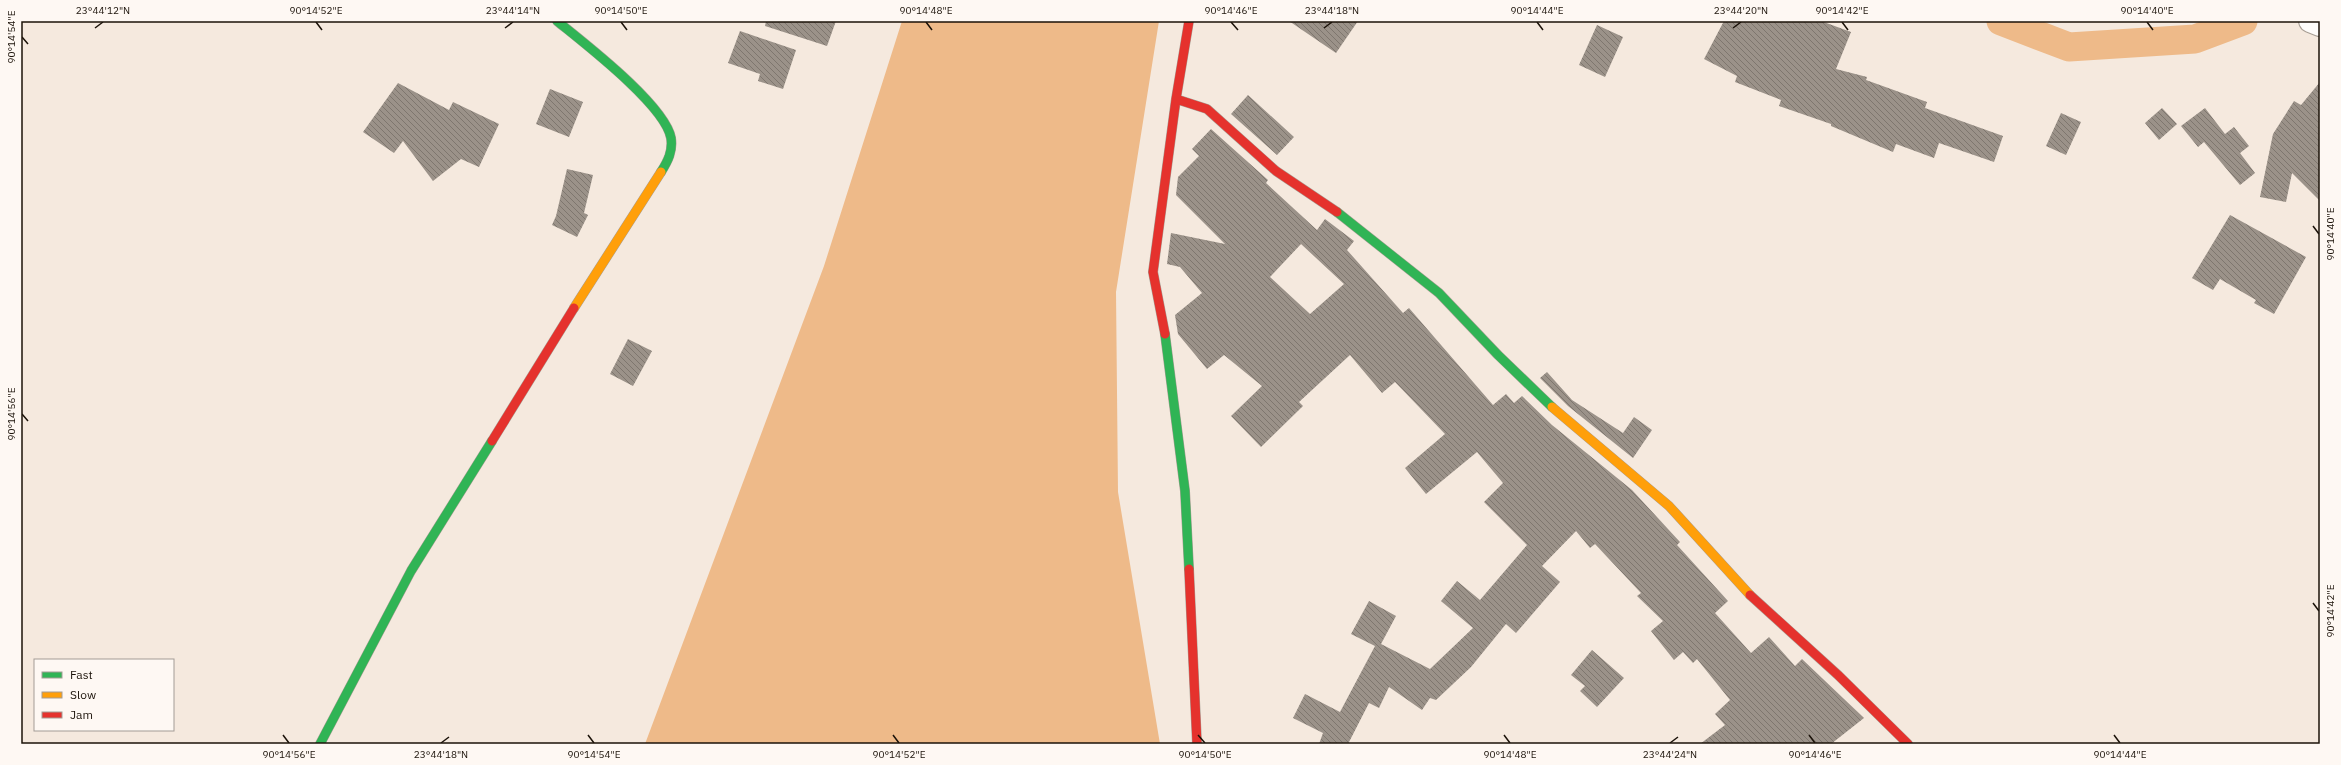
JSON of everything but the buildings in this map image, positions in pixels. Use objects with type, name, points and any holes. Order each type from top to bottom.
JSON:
[{"type":"street","points":[[320,744],[411,571],[572,311],[670,158],[671,138],[665,122],[623,76],[557,21]]},
{"type":"street","points":[[1189,21],[1176,99],[1153,272],[1156,292],[1162,311],[1186,490],[1197,744]]},
{"type":"street","points":[[2310,21],[2320,25]]},
{"type":"street","points":[[1176,99],[1207,109],[1276,171],[1336,211],[1439,294],[1498,355],[1560,415],[1624,466],[1669,506],[1755,600],[1838,675],[1908,744]]},
{"type":"shaded area","points":[[902,21],[1159,21],[1116,292],[1118,492],[1160,744],[645,744],[824,266]]},
{"type":"waterway","points":[[2001,21],[2069,47],[2195,39],[2243,21]]},
{"type":"traffic: fast","points":[[557,21],[622,75],[654,109],[665,124],[671,138],[671,152],[661,172]]},
{"type":"traffic: fast","points":[[1337,212],[1439,293],[1498,355],[1552,407]]},
{"type":"traffic: fast","points":[[1165,334],[1185,491],[1189,569]]},
{"type":"traffic: fast","points":[[320,744],[411,571],[492,441]]},
{"type":"traffic: slow","points":[[574,308],[661,172]]},
{"type":"traffic: slow","points":[[1552,407],[1669,506],[1750,595]]},
{"type":"traffic: jam","points":[[1165,334],[1153,272],[1176,99],[1189,21]]},
{"type":"traffic: jam","points":[[1176,99],[1207,109],[1276,171],[1337,212]]},
{"type":"traffic: jam","points":[[492,441],[574,308]]},
{"type":"traffic: jam","points":[[1189,569],[1197,744]]},
{"type":"traffic: jam","points":[[1750,595],[1838,675],[1908,744]]}]
